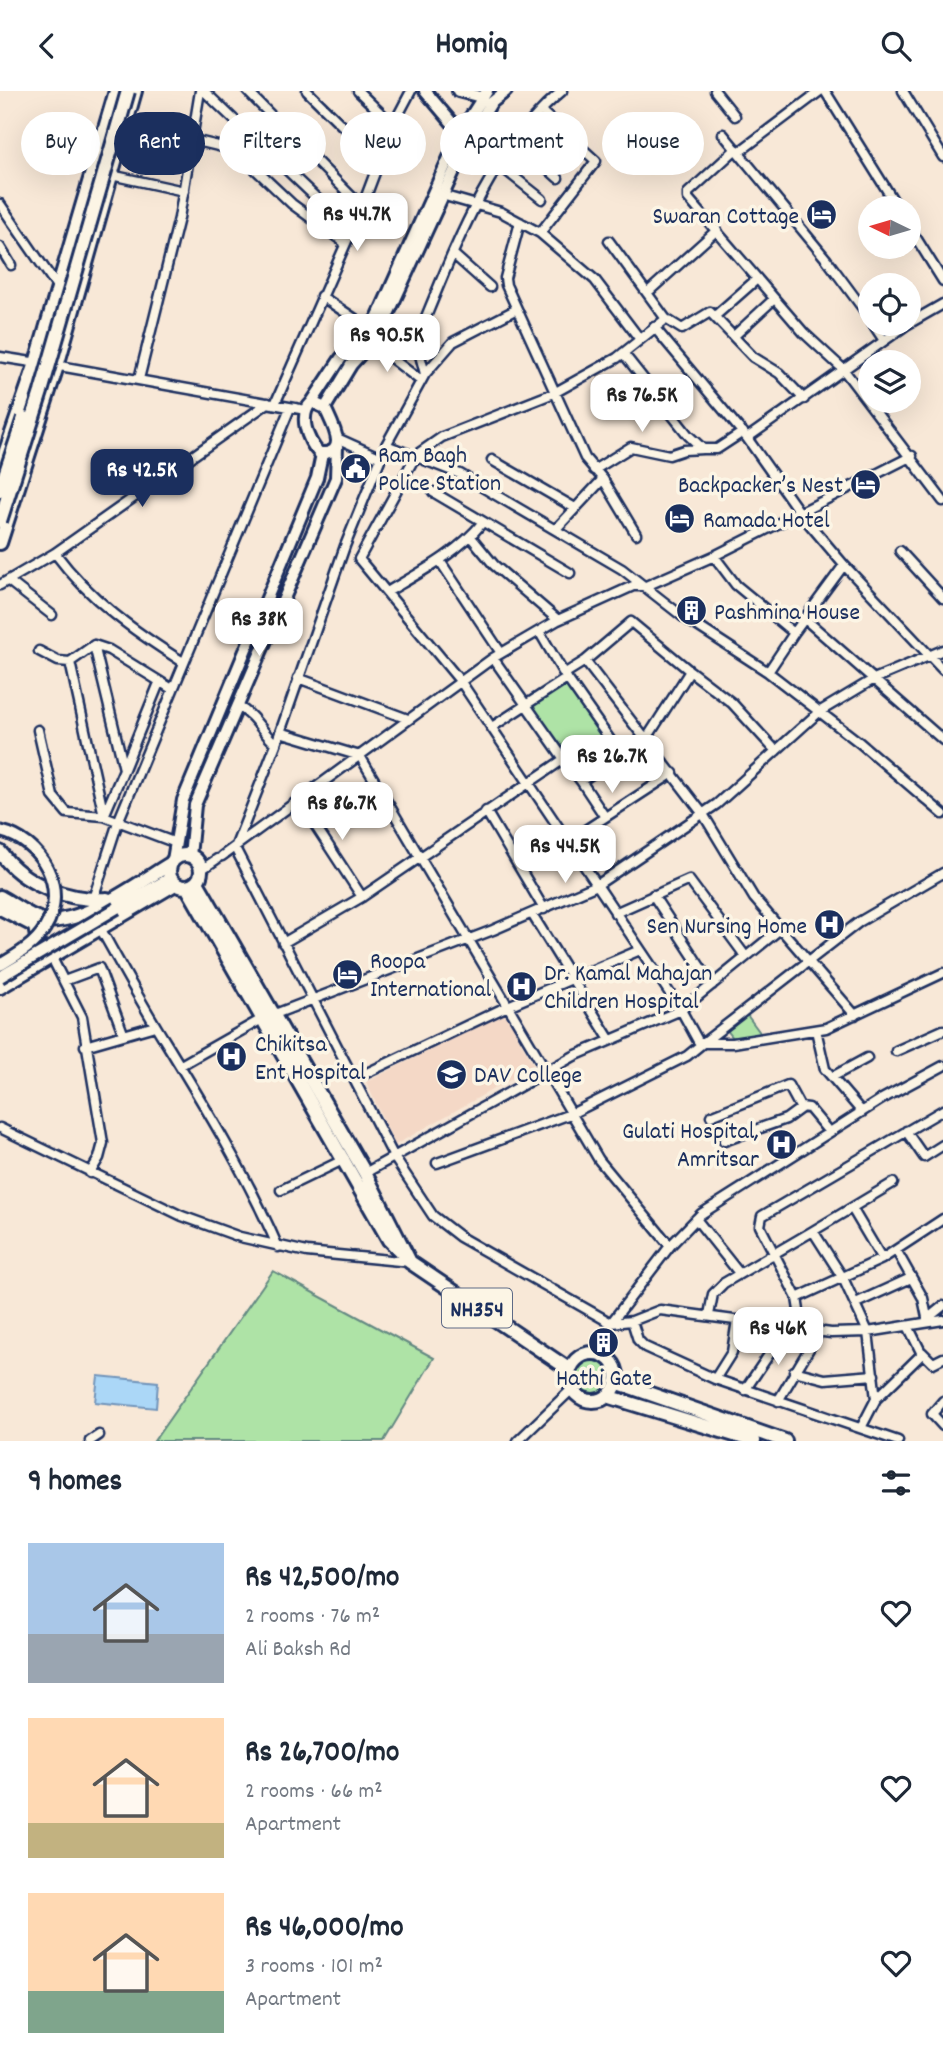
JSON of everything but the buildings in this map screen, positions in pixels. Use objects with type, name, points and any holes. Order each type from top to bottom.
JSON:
[{"type":"highway","points":[[0,468],[36,363],[119,91]]},
{"type":"highway","points":[[0,490],[33,390],[119,91]]},
{"type":"highway","points":[[0,521],[41,393],[128,91]]},
{"type":"highway","points":[[129,112],[135,91]]},
{"type":"highway","points":[[0,543],[57,366],[114,165]]},
{"type":"highway","points":[[0,852],[12,869],[33,882],[91,905]]},
{"type":"highway","points":[[0,897],[41,920],[69,918],[91,905],[116,903],[172,862],[190,856]]},
{"type":"highway","name":"NH354","points":[[186,880],[197,861],[190,856]]},
{"type":"highway","name":"NH354","points":[[172,862],[186,880],[365,1173],[410,1262]]},
{"type":"highway","points":[[0,987],[186,880]]},
{"type":"highway","points":[[0,908],[34,926],[46,959]]},
{"type":"highway","name":"NH354","points":[[268,1017],[389,1240],[410,1262],[570,1370]]},
{"type":"highway","points":[[600,1355],[611,1362],[616,1382],[607,1396],[600,1400],[584,1400],[572,1389],[570,1370],[582,1356],[600,1355]]},
{"type":"highway","points":[[616,1382],[785,1441]]},
{"type":"highway","points":[[607,1396],[754,1441]]},
{"type":"main road","points":[[425,91],[443,112]]},
{"type":"main road","points":[[458,91],[484,94],[476,112]]},
{"type":"main road","points":[[484,112],[506,91]]},
{"type":"main road","points":[[322,454],[314,448],[305,423],[309,406],[341,358],[369,337],[446,175]]},
{"type":"main road","points":[[325,408],[369,337],[394,307],[445,196],[452,175]]},
{"type":"main road","points":[[309,406],[325,408]]},
{"type":"main road","points":[[190,856],[195,805],[336,478],[338,443],[325,408]]},
{"type":"main road","points":[[172,862],[183,800],[317,478],[322,454],[338,443]]},
{"type":"main road","points":[[0,831],[18,837],[40,855],[52,879],[53,893],[52,909],[44,930],[27,947],[0,965]]},
{"type":"main road","points":[[0,977],[116,903],[186,880]]},
{"type":"street","points":[[197,112],[202,91]]},
{"type":"street","points":[[202,91],[351,231]]},
{"type":"street","points":[[247,91],[362,207]]},
{"type":"street","points":[[307,91],[340,124]]},
{"type":"street","points":[[358,91],[380,112]]},
{"type":"street","points":[[400,112],[411,91]]},
{"type":"street","points":[[540,233],[596,161],[541,111],[562,91]]},
{"type":"street","points":[[715,91],[734,116]]},
{"type":"street","points":[[890,196],[823,91],[738,151],[687,195],[774,299],[843,369],[912,456],[943,501]]},
{"type":"street","points":[[904,91],[943,157]]},
{"type":"street","points":[[723,134],[858,302]]},
{"type":"street","points":[[205,144],[242,154],[292,204],[345,243]]},
{"type":"street","points":[[111,175],[184,191]]},
{"type":"street","points":[[139,379],[186,175]]},
{"type":"street","points":[[0,585],[55,553],[272,403],[374,175]]},
{"type":"street","points":[[423,378],[417,344],[419,334],[453,254],[494,175]]},
{"type":"street","points":[[512,175],[542,199]]},
{"type":"street","points":[[555,175],[558,178]]},
{"type":"street","points":[[445,196],[478,205],[540,233],[595,280],[639,338]]},
{"type":"street","points":[[0,204],[58,289]]},
{"type":"street","points":[[520,222],[505,280],[554,393],[594,470],[603,479],[636,534]]},
{"type":"street","points":[[648,293],[717,230]]},
{"type":"street","points":[[609,241],[666,319],[682,330],[706,312],[715,316],[752,357],[779,373],[804,399]]},
{"type":"street","points":[[921,246],[943,281]]},
{"type":"street","points":[[0,247],[11,265]]},
{"type":"street","points":[[453,254],[490,287]]},
{"type":"street","points":[[715,316],[757,279]]},
{"type":"street","points":[[321,296],[423,378]]},
{"type":"street","points":[[734,336],[774,299]]},
{"type":"street","points":[[921,317],[943,304]]},
{"type":"street","points":[[517,309],[458,337],[423,378],[379,457],[276,744],[235,848],[394,1157],[424,1205],[444,1226],[597,1318],[611,1323],[632,1321],[660,1310],[819,1332],[869,1332],[928,1321],[943,1321]]},
{"type":"street","points":[[359,559],[416,454],[442,437],[554,393],[623,353],[666,319]]},
{"type":"street","points":[[654,327],[745,435],[800,513],[844,565],[943,670]]},
{"type":"street","points":[[594,470],[631,447],[669,455],[684,450],[717,449],[804,399],[888,336]]},
{"type":"street","points":[[623,353],[688,435],[704,449]]},
{"type":"street","points":[[0,358],[139,379],[290,408],[309,406]]},
{"type":"street","points":[[278,1247],[251,1187],[181,1065],[155,1026],[100,928],[91,905],[118,822],[290,408]]},
{"type":"street","points":[[338,443],[379,457]]},
{"type":"street","points":[[386,445],[416,454],[460,474],[556,529],[646,586],[682,616],[768,673],[820,712],[943,814]]},
{"type":"street","points":[[186,880],[235,848],[498,655],[538,631],[633,586],[646,586],[714,556],[912,456]]},
{"type":"street","points":[[492,460],[575,508]]},
{"type":"street","points":[[556,529],[603,479]]},
{"type":"street","points":[[433,492],[570,573]]},
{"type":"street","points":[[387,592],[440,561],[471,537],[483,522]]},
{"type":"street","points":[[471,537],[494,565],[558,620]]},
{"type":"street","points":[[345,546],[359,559],[461,682],[681,1010],[695,1038],[703,1043],[733,1043],[816,1030],[942,977]]},
{"type":"street","points":[[900,551],[943,598]]},
{"type":"street","points":[[55,553],[81,586],[120,620],[183,662]]},
{"type":"street","points":[[714,556],[736,585],[794,633]]},
{"type":"street","points":[[440,561],[527,705],[605,817]]},
{"type":"street","points":[[768,673],[844,565]]},
{"type":"street","points":[[9,582],[52,615]]},
{"type":"street","points":[[805,619],[943,740]]},
{"type":"street","points":[[492,727],[527,705],[585,661],[630,622],[732,703],[776,751]]},
{"type":"street","points":[[538,631],[565,676],[620,754]]},
{"type":"street","points":[[39,651],[58,661],[70,662],[94,646],[109,650],[172,689]]},
{"type":"street","points":[[94,646],[124,769]]},
{"type":"street","points":[[181,1065],[268,1017],[313,1002],[597,885],[735,790],[820,712],[874,679],[943,650]]},
{"type":"street","points":[[585,661],[647,737],[703,814],[754,898],[855,1015]]},
{"type":"street","points":[[70,662],[104,816]]},
{"type":"street","points":[[581,781],[647,737],[690,671]]},
{"type":"street","points":[[298,678],[408,719]]},
{"type":"street","points":[[104,816],[159,683]]},
{"type":"street","points":[[237,706],[251,713],[263,733],[276,744]]},
{"type":"street","points":[[38,730],[52,796],[67,813],[104,816],[176,843]]},
{"type":"street","points":[[280,732],[360,756],[599,1160],[670,1246]]},
{"type":"street","points":[[283,943],[362,897],[564,759]]},
{"type":"street","points":[[567,842],[673,773]]},
{"type":"street","points":[[300,801],[362,897]]},
{"type":"street","points":[[486,811],[544,909]]},
{"type":"street","points":[[437,1163],[573,1113],[687,1056],[859,922],[943,873]]},
{"type":"street","points":[[615,913],[689,880],[746,957]]},
{"type":"street","points":[[653,895],[712,985]]},
{"type":"street","points":[[532,914],[610,1040]]},
{"type":"street","points":[[365,1173],[547,1071],[610,1040],[681,1010],[779,930]]},
{"type":"street","points":[[354,1079],[508,1006],[640,950]]},
{"type":"street","points":[[46,959],[64,981],[80,1010],[103,1143],[99,1158],[90,1173]]},
{"type":"street","points":[[64,981],[99,968],[123,1033]]},
{"type":"street","points":[[85,1046],[155,1026]]},
{"type":"street","points":[[816,1030],[821,1063],[862,1112]]},
{"type":"street","points":[[896,1051],[943,1030]]},
{"type":"street","points":[[832,1077],[867,1058]]},
{"type":"street","points":[[600,1355],[611,1323],[670,1246],[696,1219],[829,1132],[943,1066]]},
{"type":"street","points":[[711,1116],[788,1085],[801,1108]]},
{"type":"street","points":[[724,1141],[786,1119],[801,1108],[809,1108],[829,1132]]},
{"type":"street","points":[[802,1329],[797,1298],[760,1226],[762,1216],[943,1110]]},
{"type":"street","points":[[0,1128],[182,1216],[278,1247],[410,1262]]},
{"type":"street","points":[[906,1131],[923,1157],[943,1145]]},
{"type":"street","points":[[281,1190],[345,1159]]},
{"type":"street","points":[[709,1315],[716,1290],[739,1273],[853,1210],[893,1183]]},
{"type":"street","points":[[853,1210],[882,1259]]},
{"type":"street","points":[[696,1219],[739,1273]]},
{"type":"street","points":[[797,1298],[882,1259],[943,1219]]},
{"type":"street","points":[[813,1231],[843,1278],[869,1332],[876,1399]]},
{"type":"street","points":[[896,1250],[923,1298],[928,1321]]},
{"type":"street","points":[[856,1303],[911,1278]]},
{"type":"street","points":[[928,1321],[943,1306]]},
{"type":"street","points":[[715,1379],[732,1352],[737,1320]]},
{"type":"street","points":[[632,1321],[638,1340],[645,1347],[715,1379],[898,1441]]},
{"type":"street","points":[[908,1326],[922,1352],[933,1363],[943,1358]]},
{"type":"street","points":[[745,1390],[787,1328]]},
{"type":"street","points":[[778,1401],[819,1332]]},
{"type":"street","points":[[860,1428],[876,1399],[922,1352]]},
{"type":"street","points":[[794,1371],[825,1379],[874,1375]]},
{"type":"street","points":[[518,1441],[572,1389]]},
{"type":"street","points":[[943,1401],[932,1414],[943,1426]]},
{"type":"street","points":[[90,1441],[99,1434]]},
{"type":"shaded area","name":"DAV College","points":[[505,1013],[534,1066],[395,1145],[366,1082]]},
{"type":"green space","points":[[567,681],[616,752],[580,777],[531,705]]},
{"type":"green space","points":[[747,1015],[761,1034],[734,1039],[726,1029]]},
{"type":"green space","points":[[273,1271],[434,1358],[384,1441],[154,1441]]},
{"type":"green space","points":[[592,1359],[606,1365],[610,1377],[604,1391],[591,1395],[578,1388],[575,1374],[579,1365]],"holes":[[[593,1369],[601,1378],[598,1383],[591,1385],[586,1382],[584,1376]]]},
{"type":"water","points":[[98,1376],[158,1382],[156,1408],[95,1402]]},
{"type":"place","name":"Swaran Cottage","points":[[822,215]]},
{"type":"place","name":"Ram Bagh Police Station","points":[[355,468]]},
{"type":"place","name":"Backpacker’s Nest","points":[[866,484]]},
{"type":"place","name":"Ramada Hotel","points":[[680,519]]},
{"type":"place","name":"Pashmina House","points":[[691,611]]},
{"type":"place","name":"Sen Nursing Home","points":[[830,925]]},
{"type":"place","name":"Roopa International","points":[[347,974]]},
{"type":"place","name":"Dr. Kamal Mahajan Children Hospital","points":[[521,986]]},
{"type":"place","name":"Chikitsa Ent Hospital","points":[[232,1057]]},
{"type":"place","name":"DAV College","points":[[451,1074]]},
{"type":"place","name":"Gulati Hospital, Amritsar","points":[[782,1144]]},
{"type":"place","name":"Hathi Gate","points":[[604,1343]]}]
